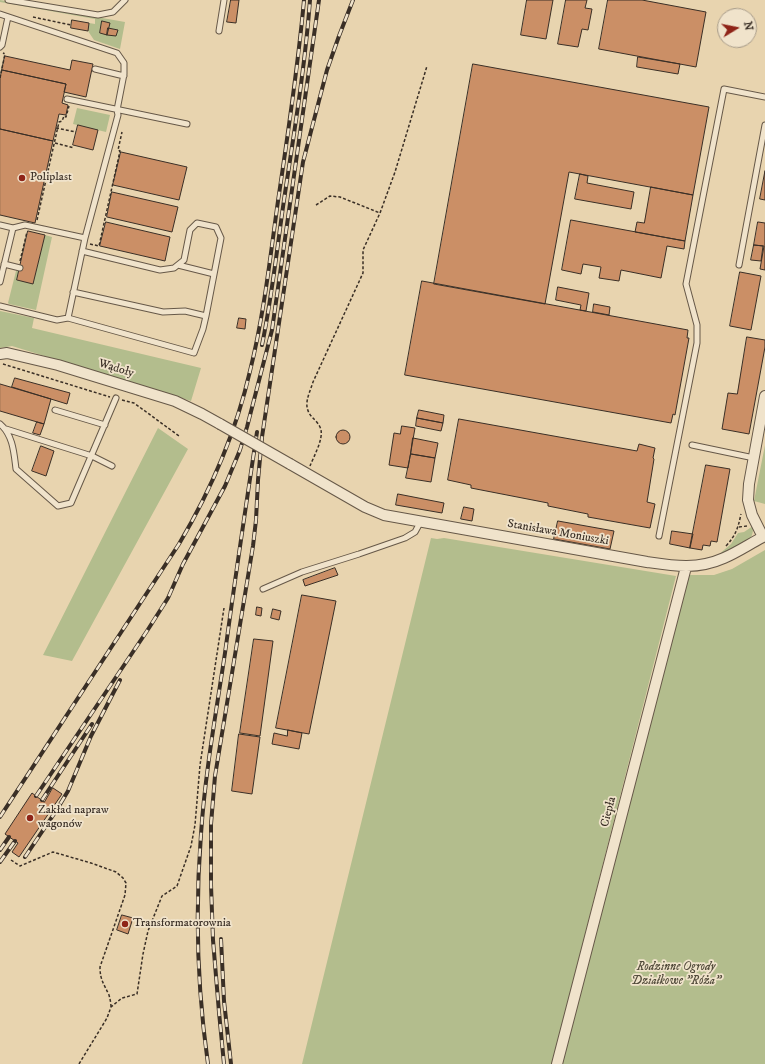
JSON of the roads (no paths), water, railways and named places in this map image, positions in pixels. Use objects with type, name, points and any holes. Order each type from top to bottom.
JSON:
[{"type":"street","name":"Wądoły","points":[[0,354],[7,353],[58,365],[175,401],[220,424]]},
{"type":"street","name":"Stanisława Moniuszki","points":[[220,424],[365,507],[384,515],[646,562],[686,567],[707,564],[720,560],[764,537],[749,508],[748,498],[749,484],[765,396]]},
{"type":"street","name":"Ciepła","points":[[557,1064],[686,567]]},
{"type":"lane","points":[[8,0],[98,15],[112,12],[125,0]]},
{"type":"lane","points":[[219,31],[224,0]]},
{"type":"lane","points":[[0,14],[117,53],[124,63],[124,76],[116,110],[118,115],[84,240],[68,318]]},
{"type":"lane","points":[[0,47],[2,45],[8,17]]},
{"type":"lane","points":[[95,69],[124,76]]},
{"type":"lane","points":[[659,536],[697,343],[697,325],[686,284],[724,90],[765,97]]},
{"type":"lane","points":[[68,101],[187,124]]},
{"type":"lane","points":[[738,266],[765,125]]},
{"type":"lane","points":[[0,306],[57,320],[68,318],[194,353],[203,329],[221,238],[216,227],[197,223],[193,226],[190,230],[184,260],[174,268],[160,270],[82,251]]},
{"type":"lane","points":[[0,225],[13,228],[25,224],[84,240]]},
{"type":"lane","points":[[0,282],[13,228]]},
{"type":"lane","points":[[4,264],[20,266]]},
{"type":"lane","points":[[178,265],[214,274]]},
{"type":"lane","points":[[73,292],[163,312],[185,311],[206,316]]},
{"type":"lane","points":[[6,429],[13,448],[16,469],[58,506],[71,503],[116,398]]},
{"type":"lane","points":[[55,410],[105,425]]},
{"type":"lane","points":[[0,424],[6,429],[92,456],[112,466]]},
{"type":"lane","points":[[692,445],[754,458]]},
{"type":"lane","points":[[263,589],[302,572],[405,538],[415,532],[421,521]]},
{"type":"railway","points":[[0,817],[179,544],[202,503],[230,438],[238,416],[250,371],[263,308],[299,50],[304,0]]},
{"type":"railway","points":[[262,345],[272,291],[299,100],[310,0]]},
{"type":"railway","points":[[36,796],[168,598],[183,564],[225,486],[240,450],[272,330],[319,0]]},
{"type":"railway","points":[[224,1064],[213,940],[211,885],[211,824],[215,776],[253,546],[262,437],[303,162],[327,70],[353,0]]},
{"type":"railway","points":[[208,1064],[201,1006],[198,949],[198,892],[201,834],[211,744],[257,432]]},
{"type":"railway","points":[[25,857],[68,791],[91,736],[120,680]]},
{"type":"railway","points":[[42,800],[92,724]]},
{"type":"railway","points":[[0,850],[9,837]]},
{"type":"railway","points":[[0,862],[15,841]]},
{"type":"railway","points":[[221,939],[224,1001],[231,1064]]},
{"type":"place","name":"Poliplast","points":[[22,178]]},
{"type":"place","name":"Zakład napraw wagonów","points":[[30,818]]},
{"type":"place","name":"Transformatorownia","points":[[125,924]]},
{"type":"park label","name":"Rodzinne Ogrody Działkowe \"Róża\"","points":[[676,975]]}]
